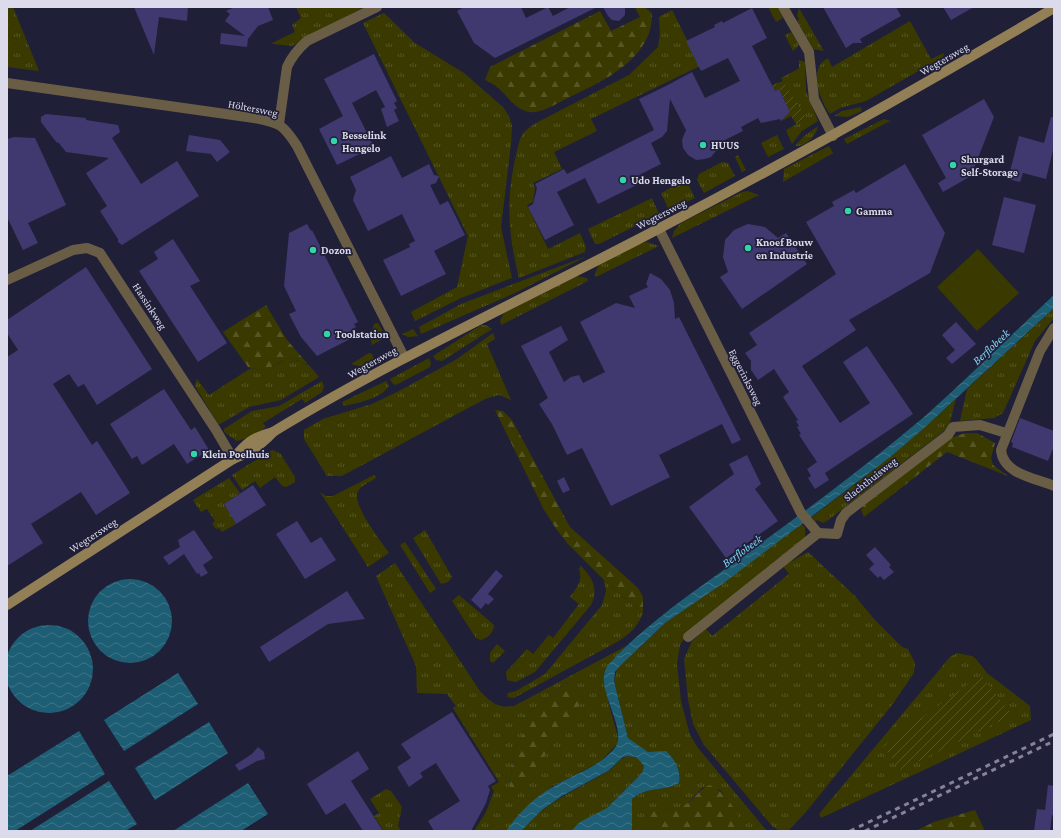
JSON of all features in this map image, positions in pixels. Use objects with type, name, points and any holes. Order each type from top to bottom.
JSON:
[{"type":"street","points":[[279,124],[287,67],[290,59],[299,48],[307,41],[377,7]]},
{"type":"street","points":[[783,7],[809,52],[814,99],[833,136]]},
{"type":"street","name":"Wegtersweg","points":[[7,605],[233,459],[247,454],[263,443],[273,432],[404,357],[659,229],[833,136],[1054,8]]},
{"type":"street","name":"Höltersweg","points":[[7,83],[254,118],[279,124],[286,129],[297,146],[404,357]]},
{"type":"street","name":"Eggerinksweg","points":[[659,229],[801,513],[818,533]]},
{"type":"street","name":"Hassinkweg","points":[[7,280],[73,250],[87,248],[100,253],[216,430],[233,459]]},
{"type":"street","points":[[1054,328],[1040,351],[1006,433],[1001,450],[1002,458],[1010,468],[1054,486]]},
{"type":"street","name":"Slachthuisweg","points":[[818,533],[837,534],[841,520],[846,513],[948,435],[953,427],[980,425],[1006,433]]},
{"type":"street","points":[[688,637],[818,533]]},
{"type":"green space","points":[[7,7],[13,7],[39,71],[7,67]]},
{"type":"green space","points":[[296,7],[364,7],[292,46],[273,44],[272,43],[295,32],[292,25],[301,18]]},
{"type":"green space","points":[[635,7],[644,7],[652,13],[650,29],[644,44],[634,56],[609,77],[553,106],[538,112],[529,112],[519,108],[502,91],[492,83],[485,80],[490,67],[600,11],[611,31],[640,17]]},
{"type":"green space","points":[[768,7],[777,7],[783,18],[776,22]]},
{"type":"green space","points":[[799,8],[824,51],[813,49],[797,21],[799,19],[797,16]]},
{"type":"green space","points":[[672,10],[700,66],[591,119],[597,131],[554,152],[562,169],[533,183],[535,188],[533,202],[527,205],[548,249],[580,233],[586,247],[585,252],[519,278],[512,242],[509,208],[512,175],[520,139],[524,132],[534,124],[629,75],[658,47],[660,34],[659,17]]},
{"type":"green space","points":[[384,13],[415,43],[464,73],[503,107],[509,116],[512,126],[501,227],[512,278],[461,298],[415,321],[411,312],[457,287],[468,236],[363,23]]},
{"type":"green space","points":[[910,21],[931,59],[944,53],[943,57],[866,101],[840,108],[830,114],[819,93],[817,85],[818,69],[822,63],[828,58],[832,67]]},
{"type":"green space","points":[[791,32],[799,45],[793,51],[785,35]]},
{"type":"green space","points":[[799,60],[805,62],[806,91],[818,121],[802,131],[792,144],[786,130],[806,119],[781,78],[798,69]]},
{"type":"green space","points":[[783,81],[807,119],[796,124],[791,116],[781,121],[790,112],[779,89],[775,91],[772,85]]},
{"type":"green space","points":[[861,107],[862,111],[848,117],[834,116],[842,111]]},
{"type":"green space","points":[[884,119],[891,121],[847,144],[844,139]]},
{"type":"green space","points":[[818,126],[813,137],[807,143],[795,146],[804,136]]},
{"type":"green space","points":[[777,135],[784,149],[768,157],[761,143]]},
{"type":"green space","points":[[829,146],[833,153],[783,182],[784,169]]},
{"type":"green space","points":[[738,155],[746,170],[742,172],[735,157]]},
{"type":"green space","points":[[722,162],[728,163],[735,176],[704,193],[697,180],[699,174]]},
{"type":"green space","points":[[686,180],[695,198],[669,210],[661,193]]},
{"type":"green space","points":[[748,191],[759,195],[672,238],[674,231],[681,223],[742,192]]},
{"type":"green space","points":[[652,198],[659,214],[599,244],[595,244],[588,229]]},
{"type":"green space","points":[[647,242],[659,246],[596,277],[595,274],[599,264],[641,243]]},
{"type":"green space","points":[[978,249],[1019,293],[977,331],[937,287]]},
{"type":"green space","points":[[587,256],[515,293],[421,334],[419,327],[461,304]]},
{"type":"green space","points":[[577,276],[587,278],[588,281],[501,325],[500,320],[504,313]]},
{"type":"green space","points":[[266,305],[287,340],[307,363],[306,365],[296,359],[289,359],[269,368],[256,369],[248,367],[223,332]]},
{"type":"green space","points":[[1054,308],[1054,318],[1035,341],[1003,413],[994,418],[960,421],[967,389]]},
{"type":"green space","points":[[378,323],[386,337],[372,345],[371,337],[374,324]]},
{"type":"green space","points":[[481,325],[486,325],[492,329],[442,361],[436,360],[433,356]]},
{"type":"green space","points":[[413,329],[418,336],[408,337],[402,334]]},
{"type":"green space","points":[[493,333],[495,339],[487,344],[511,400],[499,395],[485,399],[342,476],[327,476],[304,439],[304,430],[323,419],[372,404],[401,390],[457,359]]},
{"type":"green space","points":[[369,353],[372,354],[374,360],[362,367],[351,364]]},
{"type":"green space","points":[[429,358],[431,363],[430,367],[396,385],[393,384],[390,379]]},
{"type":"green space","points":[[286,359],[294,359],[306,365],[308,364],[319,377],[281,400],[249,407],[222,423],[218,424],[195,386],[197,379],[209,395],[251,368],[260,369],[274,366]]},
{"type":"green space","points":[[322,381],[324,386],[322,392],[305,403],[302,399],[263,423],[266,427],[253,436],[237,441],[224,432],[224,429],[252,411],[279,406]]},
{"type":"green space","points":[[386,381],[389,386],[380,394],[368,400],[344,406],[342,402]]},
{"type":"green space","points":[[956,399],[950,422],[944,431],[827,521],[823,523],[817,520],[815,522],[812,517],[889,458]]},
{"type":"green space","points":[[495,410],[503,411],[512,420],[570,527],[638,588],[643,597],[643,613],[604,580],[567,543],[557,530],[544,510]]},
{"type":"green space","points":[[965,433],[977,433],[995,443],[991,458],[993,465],[1008,476],[947,452],[864,517],[861,510],[864,505],[951,438]]},
{"type":"green space","points":[[272,450],[280,453],[295,477],[295,482],[286,487],[282,486],[275,477],[260,488],[255,481],[242,490],[232,475]]},
{"type":"green space","points":[[374,475],[376,478],[364,485],[358,491],[357,497],[368,522],[389,553],[368,567],[320,492],[326,496],[333,496]]},
{"type":"green space","points":[[229,478],[240,493],[224,504],[236,524],[222,532],[219,528],[216,529],[212,524],[215,521],[207,509],[201,512],[193,500]]},
{"type":"green space","points":[[802,524],[805,528],[805,538],[687,634],[680,645],[677,664],[681,701],[690,735],[698,748],[767,831],[743,831],[737,814],[720,790],[703,787],[687,804],[676,809],[666,810],[646,820],[646,831],[632,831],[632,799],[643,792],[673,786],[679,783],[678,767],[643,749],[628,738],[614,681],[617,669],[665,623]]},
{"type":"green space","points":[[425,530],[452,577],[448,582],[441,584],[413,538]]},
{"type":"green space","points":[[405,542],[436,589],[430,593],[400,545]]},
{"type":"green space","points":[[808,552],[855,596],[874,619],[902,647],[908,649],[915,663],[914,673],[892,705],[806,812],[788,831],[778,830],[772,826],[704,745],[693,724],[688,699],[684,659],[692,641],[706,629],[712,636],[789,574],[783,566]]},
{"type":"green space","points":[[395,563],[480,691],[495,704],[509,707],[514,706],[628,645],[607,667],[608,701],[618,737],[617,744],[600,762],[553,786],[532,802],[506,831],[474,831],[486,812],[494,791],[491,787],[499,782],[453,708],[456,706],[447,694],[417,693],[416,666],[376,576]],"holes":[[[566,682],[583,700],[516,796],[510,785],[514,750],[524,732],[524,715],[546,700]]]},
{"type":"green space","points":[[581,566],[588,574],[593,584],[594,594],[591,605],[535,672],[516,682],[507,680],[506,672],[527,649],[533,654],[549,635],[553,638],[579,604],[570,597],[579,584],[579,569]]},
{"type":"green space","points":[[604,580],[643,613],[635,627],[615,643],[514,698],[507,697],[508,693],[516,691],[545,674],[602,605],[606,591]]},
{"type":"green space","points":[[459,595],[494,625],[492,632],[486,638],[481,640],[476,638],[452,601]]},
{"type":"green space","points":[[497,644],[505,651],[493,663],[490,661],[490,653]]},
{"type":"green space","points":[[957,653],[972,656],[987,673],[1030,706],[1031,720],[821,818],[819,814],[950,657]]},
{"type":"green space","points":[[981,675],[1012,715],[901,770],[883,746]]},
{"type":"green space","points":[[566,682],[583,700],[516,797],[510,786],[514,750],[524,732],[524,715],[546,700]]},
{"type":"green space","points":[[628,756],[636,757],[644,766],[642,773],[607,808],[571,831],[521,831],[540,812],[572,791],[607,772],[622,759]]},
{"type":"green space","points":[[710,785],[727,798],[739,817],[743,831],[646,831],[646,820],[651,811],[670,810],[684,806],[703,788]]},
{"type":"green space","points":[[386,789],[391,791],[402,807],[398,826],[401,831],[384,831],[374,816],[379,813],[370,799]]},
{"type":"green space","points":[[975,810],[985,831],[915,831],[934,822]]},
{"type":"water","points":[[1054,295],[1054,308],[923,429],[889,458],[725,582],[665,623],[615,672],[614,681],[628,738],[648,752],[666,751],[675,761],[679,773],[679,783],[673,786],[643,792],[632,799],[632,831],[571,831],[580,822],[607,808],[642,773],[644,766],[636,757],[628,756],[623,757],[608,771],[562,796],[542,810],[521,831],[506,831],[521,812],[539,796],[561,782],[601,761],[614,749],[618,741],[618,730],[604,684],[604,673],[609,664],[633,640],[671,609],[812,506],[912,427],[957,387]]},
{"type":"water","points":[[130,579],[146,582],[160,591],[169,605],[172,621],[169,637],[160,651],[146,660],[130,663],[114,660],[100,651],[91,637],[88,621],[91,605],[100,591],[114,582]]},
{"type":"water","points":[[49,625],[66,629],[80,638],[89,652],[93,669],[89,686],[80,700],[66,709],[49,713],[32,709],[18,700],[9,686],[5,669],[9,652],[18,638],[32,629]]},
{"type":"water","points":[[178,673],[198,704],[124,751],[104,720]]},
{"type":"water","points":[[209,722],[228,753],[155,800],[135,768]]},
{"type":"water","points":[[79,731],[105,774],[15,831],[7,831],[7,776]]},
{"type":"water","points":[[109,781],[137,824],[125,831],[30,831]]},
{"type":"water","points":[[248,783],[268,814],[241,831],[173,831]]},
{"type":"building","points":[[134,7],[188,7],[187,21],[159,17],[154,55]]},
{"type":"building","points":[[235,7],[268,7],[273,20],[258,26],[248,39],[247,47],[220,44],[221,33],[245,36],[225,21],[230,14],[226,11]]},
{"type":"building","points":[[464,7],[521,7],[526,18],[548,7],[553,16],[570,7],[597,7],[495,58],[474,43],[457,11]]},
{"type":"building","points":[[603,7],[625,7],[625,15],[619,21],[612,20]]},
{"type":"building","points":[[823,7],[896,7],[901,16],[860,39],[862,43],[853,43],[846,48]]},
{"type":"building","points":[[943,7],[974,7],[951,20]]},
{"type":"building","points":[[752,8],[767,38],[752,46],[775,91],[779,89],[790,112],[781,121],[780,119],[761,123],[758,118],[741,127],[743,131],[719,143],[716,151],[711,157],[696,160],[688,155],[683,148],[682,140],[686,130],[670,99],[667,131],[662,137],[651,143],[661,164],[639,175],[643,182],[598,204],[585,178],[557,192],[574,225],[545,240],[528,207],[533,204],[537,188],[535,184],[564,169],[567,174],[654,130],[639,99],[692,72],[705,98],[740,81],[728,58],[701,71],[686,41],[715,27],[714,25],[722,21],[723,23]]},
{"type":"building","points":[[374,54],[397,101],[394,103],[397,108],[394,110],[399,121],[387,127],[381,109],[385,107],[376,90],[352,103],[374,147],[337,165],[319,129],[343,116],[324,79]]},
{"type":"building","points":[[984,99],[994,117],[971,176],[943,192],[938,183],[946,178],[922,135]]},
{"type":"building","points":[[46,114],[86,118],[86,120],[118,125],[120,132],[112,138],[141,184],[177,161],[199,196],[122,245],[118,242],[118,239],[100,211],[107,206],[86,173],[109,158],[66,152],[41,122],[41,117]]},
{"type":"building","points":[[1051,117],[1054,117],[1054,146],[1046,179],[1023,173],[1020,182],[1008,179],[1019,136],[1044,143]]},
{"type":"building","points":[[189,135],[220,140],[230,152],[217,162],[211,154],[186,151]]},
{"type":"building","points":[[14,137],[35,138],[66,205],[28,223],[38,243],[23,250],[7,217],[7,139]]},
{"type":"building","points":[[391,156],[402,178],[429,164],[434,175],[439,176],[436,183],[430,185],[440,205],[448,201],[465,235],[434,251],[446,274],[401,296],[383,260],[410,247],[409,244],[415,241],[402,214],[368,231],[353,200],[356,190],[350,177]]},
{"type":"building","points":[[905,164],[945,233],[930,273],[849,320],[856,330],[802,366],[840,423],[870,403],[843,362],[867,346],[913,414],[825,473],[829,480],[815,489],[808,478],[811,476],[807,469],[817,462],[799,435],[801,434],[797,427],[799,426],[796,421],[798,420],[783,397],[789,392],[774,369],[758,380],[751,370],[751,361],[745,353],[757,345],[749,333],[836,274],[806,222],[834,206],[832,202],[854,190],[856,193]]},
{"type":"building","points":[[1004,197],[1036,205],[1024,253],[992,245]]},
{"type":"building","points":[[307,224],[311,231],[312,230],[358,322],[354,324],[356,327],[352,329],[354,333],[350,335],[352,338],[317,356],[301,337],[289,314],[296,311],[284,286],[289,233]]},
{"type":"building","points":[[748,224],[765,227],[778,238],[786,233],[807,264],[742,309],[720,277],[728,272],[723,257],[725,240],[734,230]]},
{"type":"building","points":[[173,239],[200,281],[190,286],[227,343],[198,362],[139,271],[158,259],[154,252]]},
{"type":"building","points":[[86,267],[152,369],[97,405],[84,384],[78,387],[69,374],[53,384],[92,445],[97,441],[130,493],[96,515],[81,492],[31,524],[43,543],[7,566],[7,357],[18,350],[7,333],[7,320]]},
{"type":"building","points":[[650,273],[661,279],[670,290],[674,303],[675,319],[679,317],[741,440],[732,444],[722,424],[659,455],[670,477],[611,506],[582,448],[567,455],[552,424],[539,404],[548,398],[521,346],[561,326],[568,340],[549,352],[564,382],[571,377],[579,375],[583,383],[605,372],[580,322],[616,303],[635,308],[629,296],[648,287],[646,284]]},
{"type":"building","points":[[956,322],[976,344],[952,364],[946,358],[955,350],[942,335]]},
{"type":"building","points":[[164,389],[191,430],[195,427],[209,450],[187,464],[174,444],[142,465],[137,456],[132,459],[110,424]]},
{"type":"building","points":[[1020,418],[1054,431],[1054,446],[1048,461],[1012,447],[1013,443],[1011,442]]},
{"type":"building","points":[[747,455],[761,484],[755,489],[778,521],[726,558],[689,507],[734,474],[729,464]]},
{"type":"building","points":[[564,477],[570,490],[563,493],[557,481]]},
{"type":"building","points":[[253,485],[266,505],[236,524],[224,504]]},
{"type":"building","points":[[297,521],[311,543],[321,537],[336,560],[305,579],[276,534]]},
{"type":"building","points":[[194,530],[213,558],[203,565],[208,573],[201,577],[199,573],[197,574],[184,554],[169,565],[163,557],[180,547],[178,540]]},
{"type":"building","points":[[875,547],[891,565],[889,567],[894,572],[884,580],[880,576],[878,578],[869,569],[874,564],[866,555]]},
{"type":"building","points":[[496,570],[503,576],[488,594],[494,599],[488,605],[486,603],[481,609],[471,600]]},
{"type":"building","points":[[347,591],[365,619],[328,624],[269,662],[260,647]]},
{"type":"building","points":[[452,712],[496,781],[488,786],[490,790],[486,803],[471,831],[434,831],[428,821],[460,801],[436,763],[420,773],[423,777],[409,787],[397,767],[411,758],[401,744]]},
{"type":"building","points":[[258,747],[264,752],[265,759],[257,761],[239,771],[235,765],[252,754]]},
{"type":"building","points":[[358,751],[369,769],[351,781],[383,831],[363,831],[345,803],[326,815],[307,784]]},
{"type":"building","points":[[1048,785],[1054,786],[1054,816],[1052,815],[1050,831],[1034,831],[1037,809],[1045,810]]},
{"type":"railway","points":[[850,831],[1054,734]]},
{"type":"railway","points":[[865,831],[1054,741]]},
{"type":"place","name":"Besselink Hengelo","points":[[334,141]]},
{"type":"place","name":"HUUS","points":[[703,145]]},
{"type":"place","name":"Shurgard Self-Storage","points":[[953,165]]},
{"type":"place","name":"Udo Hengelo","points":[[623,180]]},
{"type":"place","name":"Gamma","points":[[848,211]]},
{"type":"place","name":"Knoef Bouw en Industrie","points":[[748,248]]},
{"type":"place","name":"Dozon","points":[[313,250]]},
{"type":"place","name":"Toolstation","points":[[327,334]]},
{"type":"place","name":"Klein Poelhuis","points":[[194,454]]},
{"type":"water label","name":"Berflobeek","points":[[991,347]]},
{"type":"water label","name":"Berflobeek","points":[[742,551]]}]
